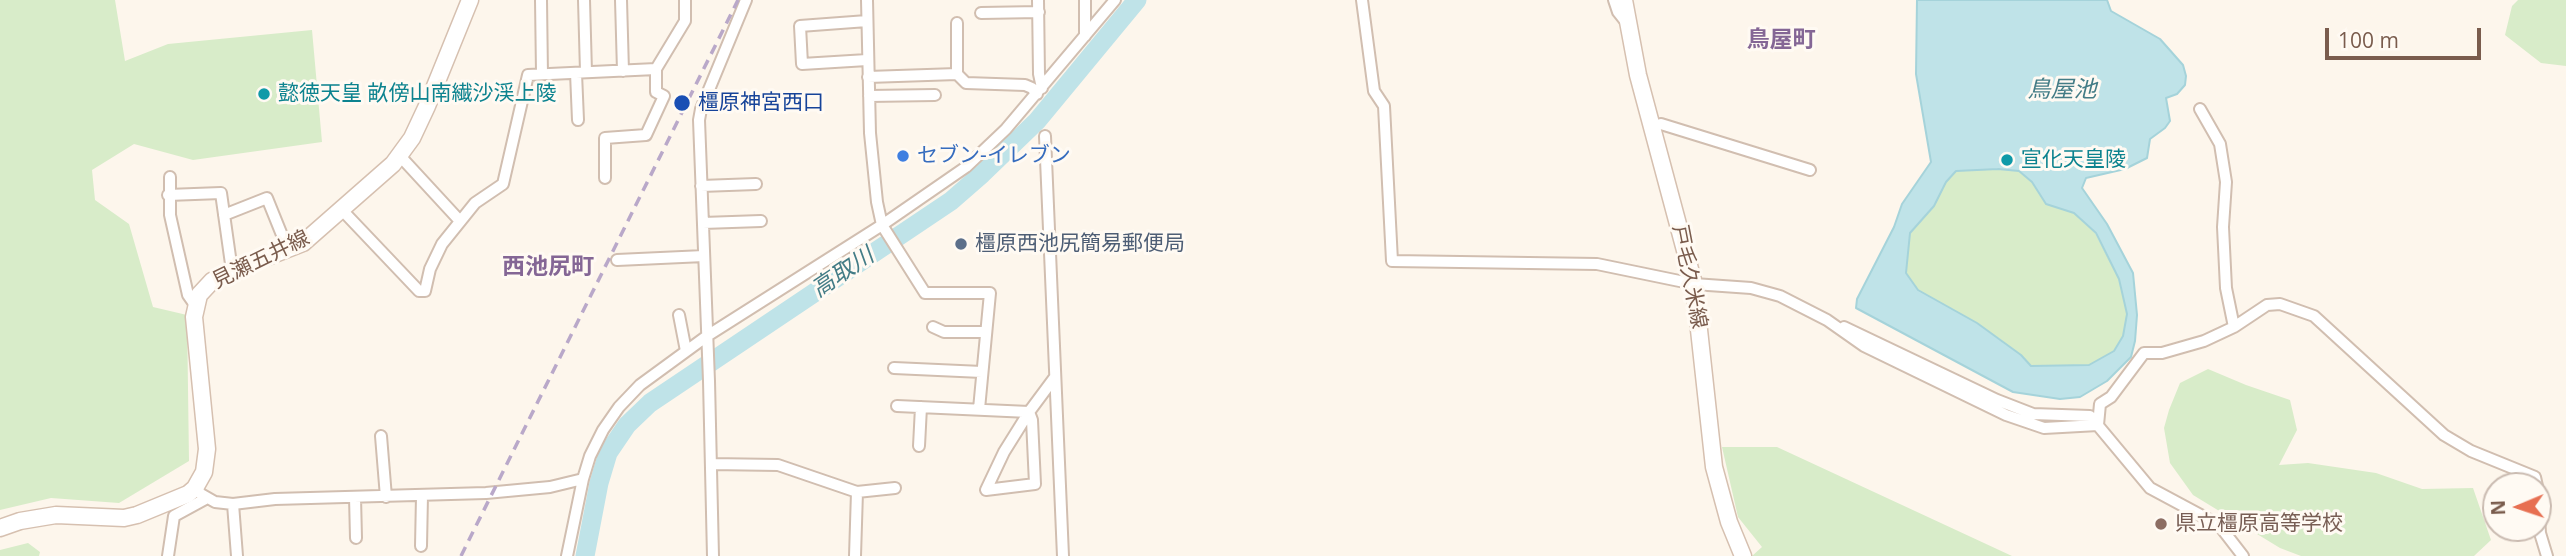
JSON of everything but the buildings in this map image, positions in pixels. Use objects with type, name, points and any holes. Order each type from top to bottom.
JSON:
[{"type":"main road","name":"見瀬五井線","points":[[201,493],[207,449],[194,317],[199,295],[212,281],[288,250],[312,237],[380,178],[412,138],[470,0]]},
{"type":"main road","name":"戸毛久米線","points":[[1624,0],[1652,127],[1695,284],[1714,467],[1729,522],[1743,556]]},
{"type":"main road","points":[[0,528],[20,521],[56,516],[124,518],[188,494],[201,493]]},
{"type":"street","points":[[541,0],[542,74]]},
{"type":"street","points":[[578,120],[584,0]]},
{"type":"street","points":[[621,0],[623,71]]},
{"type":"street","points":[[605,178],[605,138],[646,135],[664,96],[656,92],[656,69],[685,21],[685,0]]},
{"type":"street","points":[[713,556],[699,130],[701,109],[747,0]]},
{"type":"street","points":[[867,0],[867,60],[874,168],[883,227],[925,293],[990,293],[979,409]]},
{"type":"street","points":[[1038,0],[1039,91]]},
{"type":"street","points":[[1085,0],[1085,36]]},
{"type":"street","points":[[567,556],[590,456],[619,407],[640,385],[686,351],[708,341],[883,227],[966,167],[1006,129],[1115,0]]},
{"type":"street","points":[[1362,0],[1374,91],[1384,106],[1392,261],[1597,264],[1695,284],[1751,288],[1780,296],[1997,400],[2033,414],[2090,416],[2150,488],[2219,525],[2243,556]]},
{"type":"street","points":[[1614,0],[1618,12],[1627,23]]},
{"type":"street","points":[[981,13],[1039,12]]},
{"type":"street","points":[[867,21],[800,26],[802,64],[867,60]]},
{"type":"street","points":[[957,23],[957,74],[966,83],[1025,85],[1039,91]]},
{"type":"street","points":[[342,210],[419,291],[425,290],[435,256],[460,221],[475,203],[503,184],[528,75],[656,69]]},
{"type":"street","points":[[868,77],[957,74]]},
{"type":"street","points":[[869,96],[935,95]]},
{"type":"street","points":[[2200,109],[2220,144],[2226,182],[2223,228],[2226,288],[2234,327]]},
{"type":"street","points":[[1652,127],[1661,124],[1810,170]]},
{"type":"street","points":[[1045,136],[1063,556]]},
{"type":"street","points":[[400,156],[460,221]]},
{"type":"street","points":[[170,177],[170,215],[188,295],[195,305]]},
{"type":"street","points":[[701,186],[756,184]]},
{"type":"street","points":[[169,195],[221,193],[232,271]]},
{"type":"street","points":[[224,215],[267,198],[288,250]]},
{"type":"street","points":[[703,223],[761,221]]},
{"type":"street","points":[[617,260],[704,256]]},
{"type":"street","points":[[2098,425],[2100,404],[2110,397],[2144,353],[2162,353],[2194,344],[2234,327],[2267,306],[2280,304],[2314,316],[2444,435],[2471,451],[2523,472]]},
{"type":"street","points":[[679,315],[686,351]]},
{"type":"street","points":[[933,327],[943,332],[985,332]]},
{"type":"street","points":[[894,368],[982,372]]},
{"type":"street","points":[[1029,412],[1032,420],[1035,484],[986,490],[1004,452],[1029,412],[1055,376]]},
{"type":"street","points":[[897,406],[1029,412]]},
{"type":"street","points":[[919,446],[921,407]]},
{"type":"street","points":[[381,436],[386,497]]},
{"type":"street","points":[[711,464],[778,465],[857,492],[895,488]]},
{"type":"street","points":[[168,556],[174,516],[201,493],[215,502],[233,504],[264,499],[422,496],[534,489],[583,479]]},
{"type":"street","points":[[855,556],[857,492]]},
{"type":"street","points":[[421,546],[422,496]]},
{"type":"street","points":[[355,497],[356,538]]},
{"type":"street","points":[[233,504],[237,556]]},
{"type":"green space","points":[[0,0],[115,0],[125,61],[168,44],[312,30],[322,142],[193,160],[134,144],[92,170],[95,200],[129,224],[153,307],[187,315],[189,461],[119,503],[51,498],[0,510]]},
{"type":"green space","points":[[2518,0],[2566,0],[2566,66],[2541,63],[2505,35],[2512,6]]},
{"type":"green space","points":[[1956,171],[2019,171],[2032,182],[2046,204],[2074,213],[2095,233],[2119,279],[2127,315],[2123,336],[2114,351],[2089,365],[2031,366],[2000,339],[1918,290],[1906,273],[1910,233],[1934,206],[1946,182]]},
{"type":"green space","points":[[2208,369],[2290,400],[2297,430],[2279,465],[2308,463],[2376,473],[2422,489],[2473,488],[2482,514],[2482,542],[2489,542],[2474,556],[2301,556],[2280,548],[2193,495],[2170,463],[2164,428],[2180,383]]},
{"type":"green space","points":[[1722,447],[1777,447],[2012,556],[1752,556],[1762,547],[1738,517]]},
{"type":"green space","points":[[28,543],[40,552],[39,556],[0,556],[0,550]]},
{"type":"water","name":"鳥屋池","points":[[1917,0],[2107,0],[2111,11],[2160,39],[2183,65],[2185,85],[2177,94],[2166,98],[2170,121],[2150,139],[2147,158],[2125,169],[2086,178],[2082,188],[2107,224],[2133,273],[2137,315],[2131,357],[2107,381],[2080,397],[2060,399],[2013,392],[1856,308],[1857,299],[1894,227],[1902,204],[1931,162],[1916,74]],"holes":[[[1956,171],[2019,171],[2032,182],[2046,204],[2074,213],[2096,233],[2119,279],[2127,314],[2123,336],[2114,351],[2089,365],[2031,366],[2021,355],[1977,323],[1918,290],[1906,273],[1910,233],[1934,206],[1946,182]]]},
{"type":"waterway","name":"高取川","points":[[585,556],[599,483],[608,453],[627,425],[650,403],[951,201],[1037,121],[1137,0]]},
{"type":"railway","points":[[461,556],[738,0]]},
{"type":"place","name":"懿徳天皇 畝傍山南繊沙渓上陵","points":[[264,94]]},
{"type":"place","name":"橿原神宮西口","points":[[682,103]]},
{"type":"place","name":"セブン-イレブン","points":[[903,156]]},
{"type":"place","name":"宣化天皇陵","points":[[2007,160]]},
{"type":"place","name":"橿原西池尻簡易郵便局","points":[[961,244]]},
{"type":"place","name":"県立橿原高等学校","points":[[2161,524]]},
{"type":"district","name":"鳥屋町","points":[[1781,40]]},
{"type":"district","name":"西池尻町","points":[[548,267]]}]
